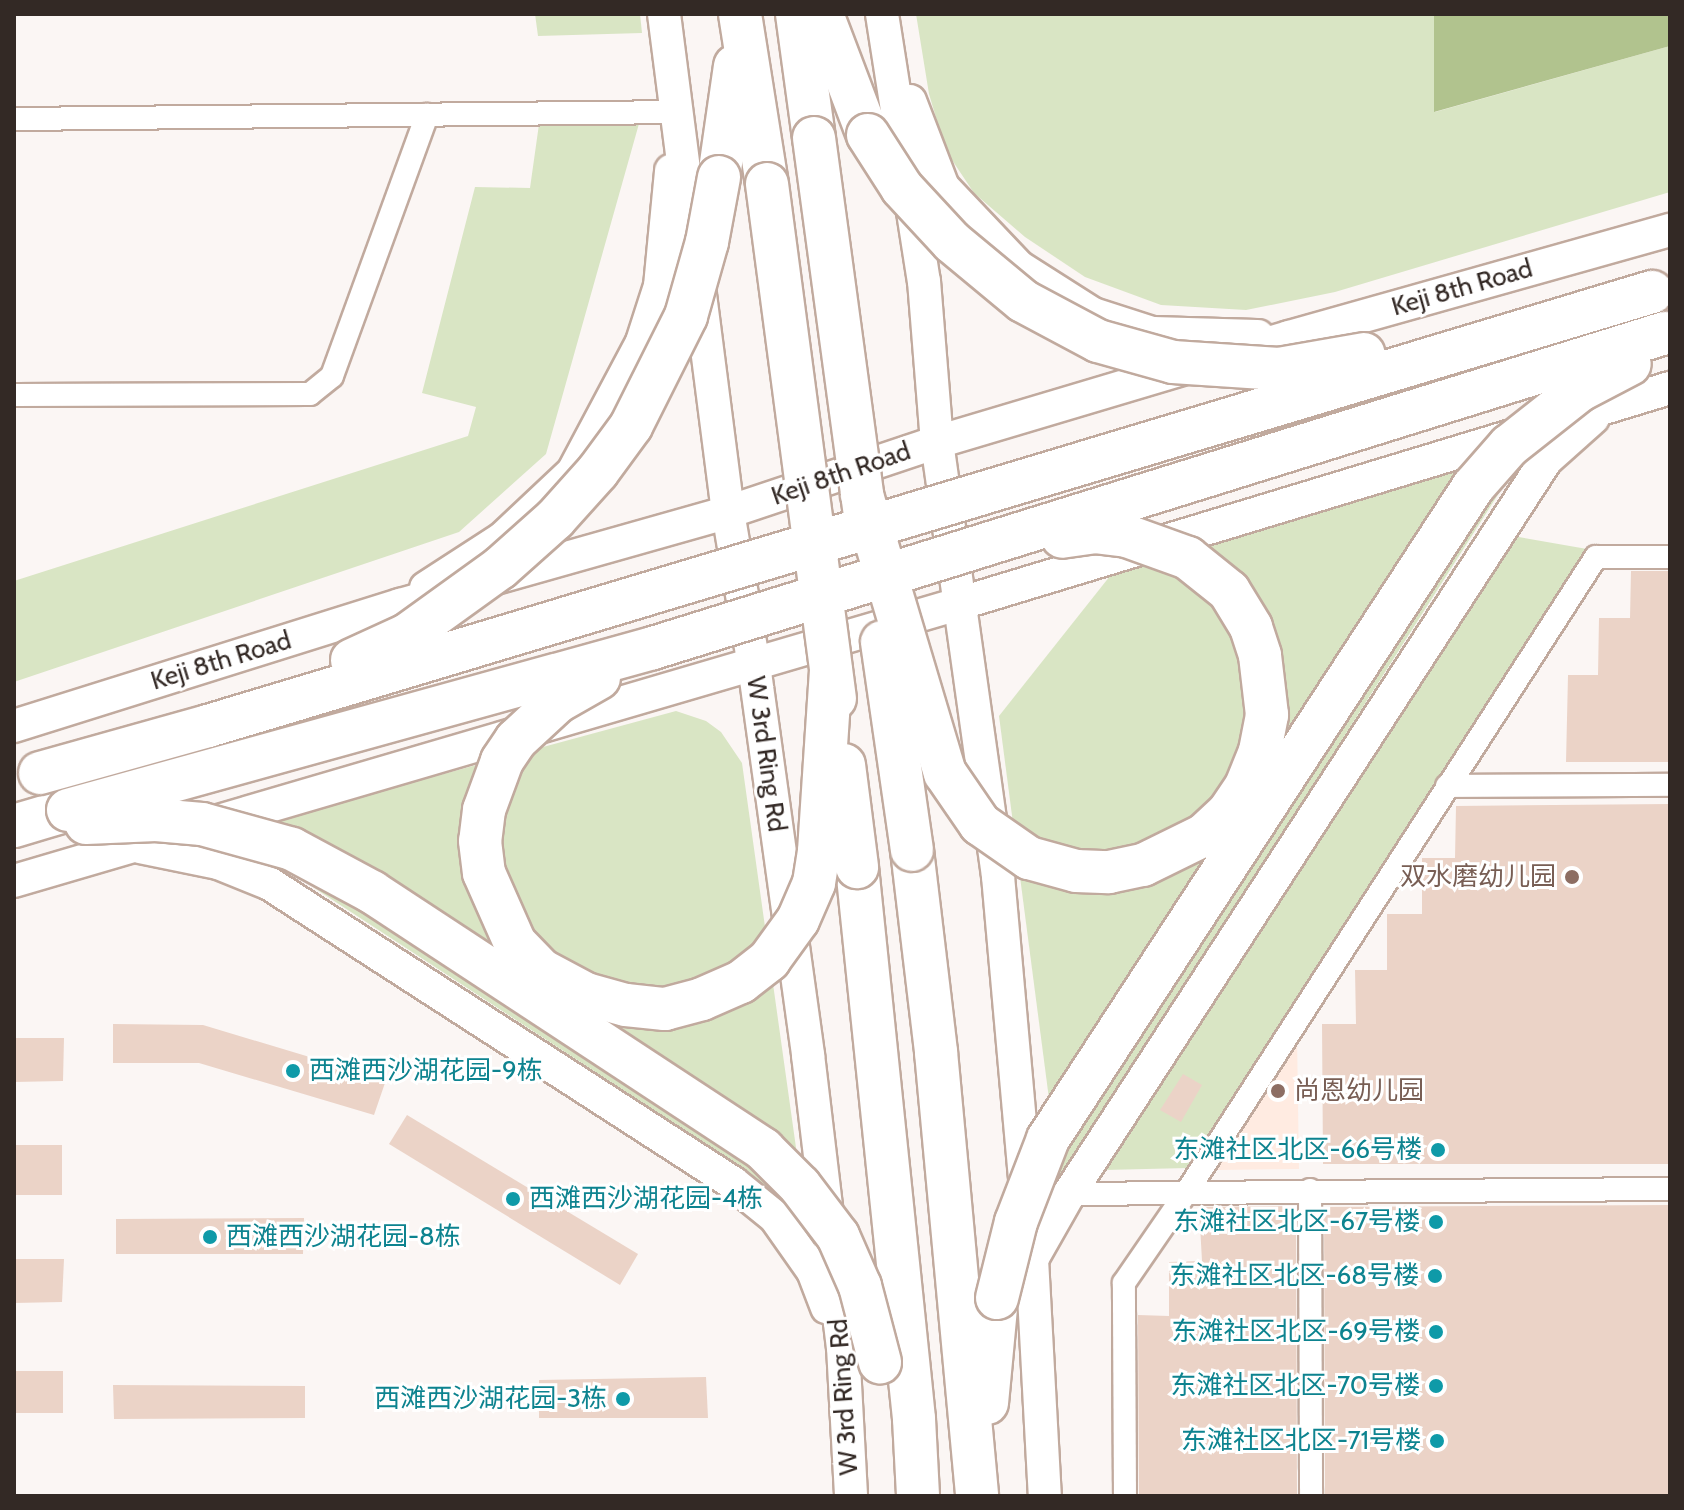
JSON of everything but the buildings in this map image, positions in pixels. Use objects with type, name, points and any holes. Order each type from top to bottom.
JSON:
[{"type":"highway","points":[[797,14],[912,850],[936,1052],[978,1496]]},
{"type":"highway","points":[[822,14],[868,135],[902,188],[952,242],[1023,301],[1098,341],[1173,362],[1279,369],[1360,355],[1483,324],[1573,315]]},
{"type":"highway","points":[[27,777],[361,656],[407,635],[500,568],[555,519],[598,471],[631,426],[686,316],[707,242],[719,177],[741,18]]},
{"type":"highway","points":[[741,18],[767,184],[857,867],[914,1419],[918,1496]]},
{"type":"highway","points":[[27,777],[238,717],[1661,289]]},
{"type":"highway","points":[[978,1496],[997,1298],[1016,1222],[1048,1139],[1473,487],[1509,446],[1580,390],[1668,349]]},
{"type":"highway","points":[[14,834],[1668,349]]},
{"type":"highway","points":[[862,495],[945,773],[980,824],[1029,858],[1076,871],[1109,872],[1143,865],[1204,835],[1228,813],[1246,786],[1260,751],[1267,715],[1260,655],[1251,627],[1229,591],[1188,558],[1127,536],[1096,532],[983,548]]},
{"type":"highway","points":[[653,648],[557,702],[516,740],[491,784],[480,841],[484,873],[515,943],[541,970],[586,994],[626,1005],[665,1009],[702,999],[741,982],[769,960],[798,920],[814,883],[819,851],[831,670]]},
{"type":"highway","points":[[14,826],[68,818],[156,820],[202,824],[292,849],[372,892],[763,1149],[800,1186],[838,1236],[860,1286],[862,1355],[907,1496]]},
{"type":"main road","name":"W 3rd Ring Rd","points":[[664,14],[728,512],[754,665],[808,1055],[862,1355],[851,1496]]},
{"type":"main road","points":[[884,27],[943,187],[1019,267],[1093,314],[1152,333],[1289,337]]},
{"type":"main road","points":[[884,27],[924,281],[937,442],[998,876],[1032,1259],[1045,1496]]},
{"type":"main road","points":[[400,605],[503,538],[573,472],[642,342],[660,286],[677,112]]},
{"type":"main road","name":"Keji 8th Road","points":[[14,726],[400,605],[728,512],[937,442],[1289,337],[1670,230]]},
{"type":"main road","points":[[1032,1259],[1069,1194],[1546,460],[1668,349]]},
{"type":"main road","points":[[14,881],[754,665],[1601,411]]},
{"type":"main road","points":[[137,846],[218,863],[270,884],[733,1183],[775,1217],[813,1271],[862,1355]]},
{"type":"street","points":[[14,119],[677,112]]},
{"type":"street","points":[[14,395],[310,394],[332,376],[427,115]]},
{"type":"street","points":[[1125,1496],[1124,1283],[1188,1190],[1596,557],[1670,557]]},
{"type":"street","points":[[1447,786],[1670,785]]},
{"type":"street","points":[[1069,1194],[1188,1190],[1670,1189]]},
{"type":"street","points":[[1310,1190],[1311,1496]]},
{"type":"shaded area","name":"尚恩幼儿园","points":[[1297,1034],[1299,1169],[1217,1170],[1218,1148]]},
{"type":"green space","points":[[535,14],[640,14],[642,33],[538,36]]},
{"type":"green space","points":[[916,14],[1434,14],[1435,112],[1670,46],[1670,192],[1335,292],[1246,310],[1161,305],[1085,277],[1025,237],[974,193],[946,151],[929,94]]},
{"type":"green space","points":[[1434,14],[1670,14],[1670,46],[1434,112]]},
{"type":"green space","points":[[642,113],[546,454],[459,532],[14,682],[14,581],[468,436],[476,407],[422,393],[475,187],[530,188],[540,117]]},
{"type":"green space","points":[[1520,460],[1060,1183],[999,716],[1110,576],[1469,463]]},
{"type":"green space","points":[[1513,536],[1587,549],[1188,1168],[1104,1170]]},
{"type":"green space","points":[[676,711],[706,721],[721,732],[742,763],[807,1226],[802,1228],[757,1181],[727,1158],[299,878],[218,835]]},
{"type":"place","name":"双水磨幼儿园","points":[[1572,877]]},
{"type":"place","name":"西滩西沙湖花园-9栋","points":[[293,1071]]},
{"type":"place","name":"尚恩幼儿园","points":[[1278,1091]]},
{"type":"place","name":"东滩社区北区-66号楼","points":[[1438,1150]]},
{"type":"place","name":"西滩西沙湖花园-4栋","points":[[513,1199]]},
{"type":"place","name":"东滩社区北区-67号楼","points":[[1436,1222]]},
{"type":"place","name":"西滩西沙湖花园-8栋","points":[[210,1237]]},
{"type":"place","name":"东滩社区北区-68号楼","points":[[1435,1276]]},
{"type":"place","name":"东滩社区北区-69号楼","points":[[1436,1332]]},
{"type":"place","name":"东滩社区北区-70号楼","points":[[1436,1386]]},
{"type":"place","name":"西滩西沙湖花园-3栋","points":[[623,1399]]},
{"type":"place","name":"东滩社区北区-71号楼","points":[[1437,1441]]}]
